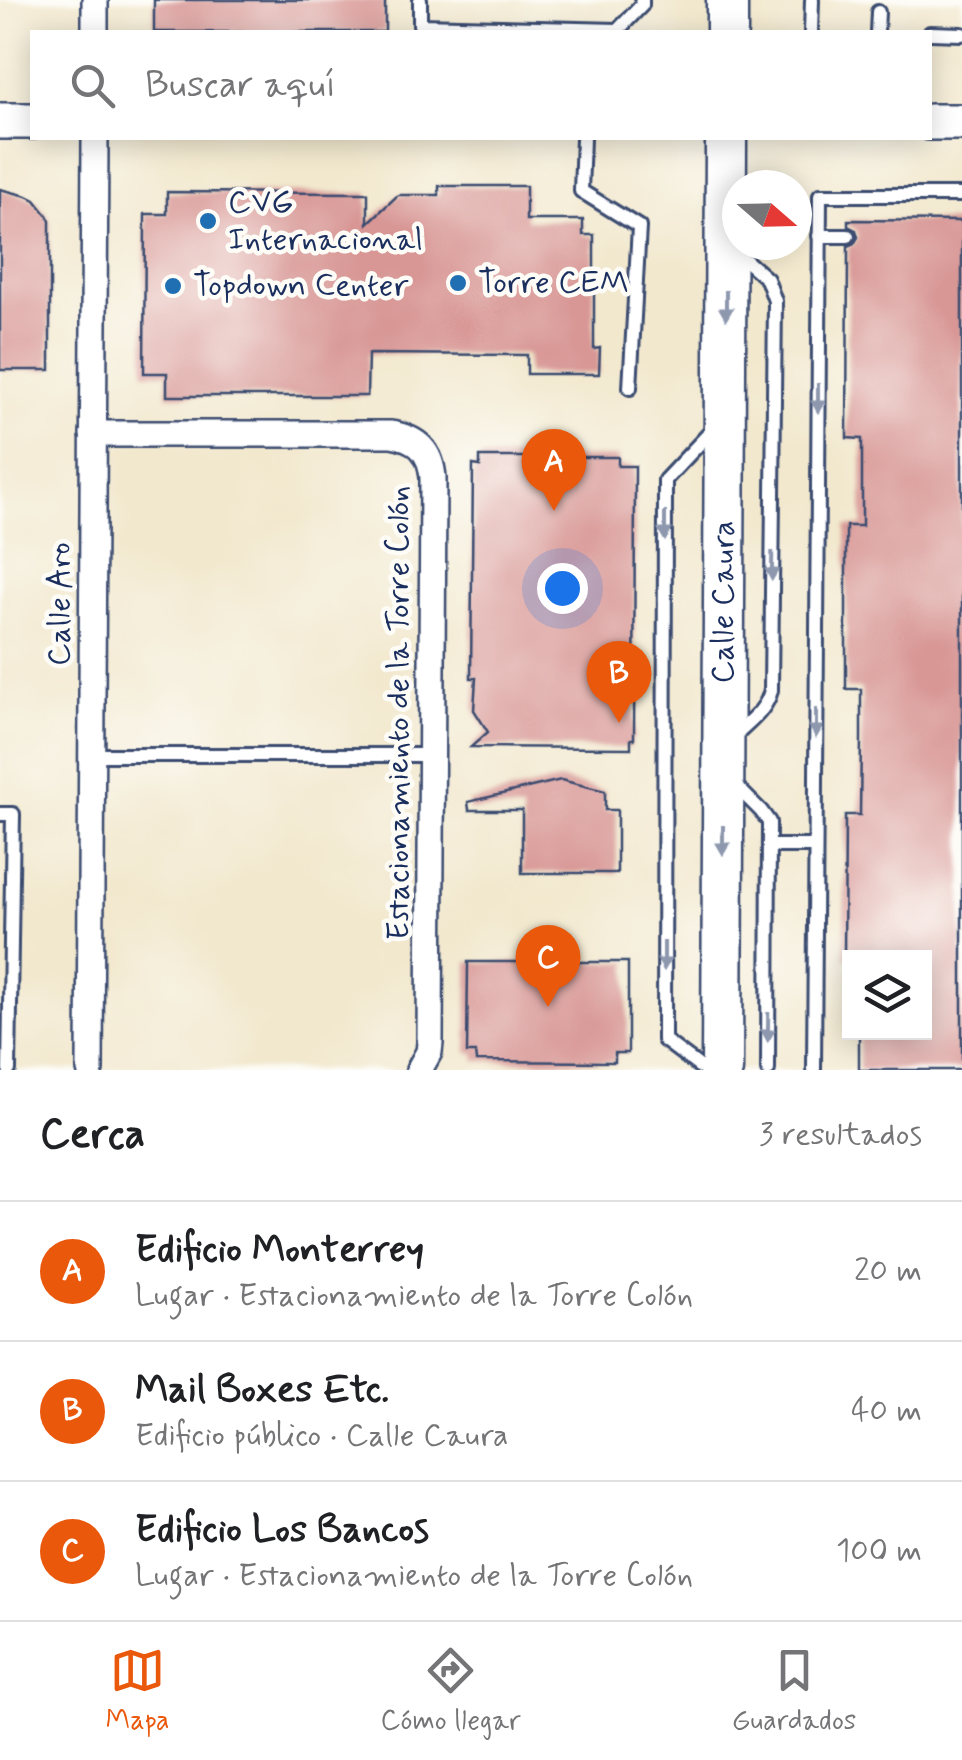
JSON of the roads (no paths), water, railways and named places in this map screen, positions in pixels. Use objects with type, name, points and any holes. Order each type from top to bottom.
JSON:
[{"type":"main road","name":"Calle Caura","points":[[726,140],[726,170]]},
{"type":"main road","name":"Calle Caura","points":[[722,1070],[726,260]]},
{"type":"street","points":[[95,0],[95,30]]},
{"type":"street","points":[[0,121],[30,121]]},
{"type":"street","points":[[932,122],[962,122]]},
{"type":"street","name":"Calle Aro","points":[[90,1070],[95,140]]},
{"type":"street","name":"Estacionamiento de la Torre Colón","points":[[94,434],[391,434],[408,438],[422,448],[430,462],[430,1043],[420,1070]]},
{"type":"lane","points":[[420,0],[420,25],[452,29],[618,30],[642,6],[642,0]]},
{"type":"lane","points":[[812,0],[812,30]]},
{"type":"lane","points":[[878,12],[878,30]]},
{"type":"lane","points":[[932,34],[962,34]]},
{"type":"lane","points":[[582,140],[580,191],[639,227],[630,388]]},
{"type":"lane","points":[[814,1070],[820,195],[962,195]]},
{"type":"lane","points":[[819,236],[848,236]]},
{"type":"lane","points":[[744,260],[767,280],[775,301],[771,690],[769,700],[723,760],[769,822],[768,1070]]},
{"type":"lane","points":[[704,1070],[664,1040],[665,480],[725,417]]},
{"type":"lane","points":[[92,755],[432,755]]},
{"type":"lane","points":[[0,814],[13,814],[6,892],[9,1070]]},
{"type":"lane","points":[[770,846],[815,846]]},
{"type":"place","name":"CVG Internacional","points":[[208,221]]},
{"type":"place","name":"Torre CEM","points":[[458,283]]},
{"type":"place","name":"Topdown Center","points":[[173,286]]},
{"type":"place","name":"Edificio Monterrey","points":[[554,511]]},
{"type":"place","name":"Mail Boxes Etc.","points":[[619,723]]},
{"type":"place","name":"Edificio Los Bancos","points":[[548,1007]]}]
